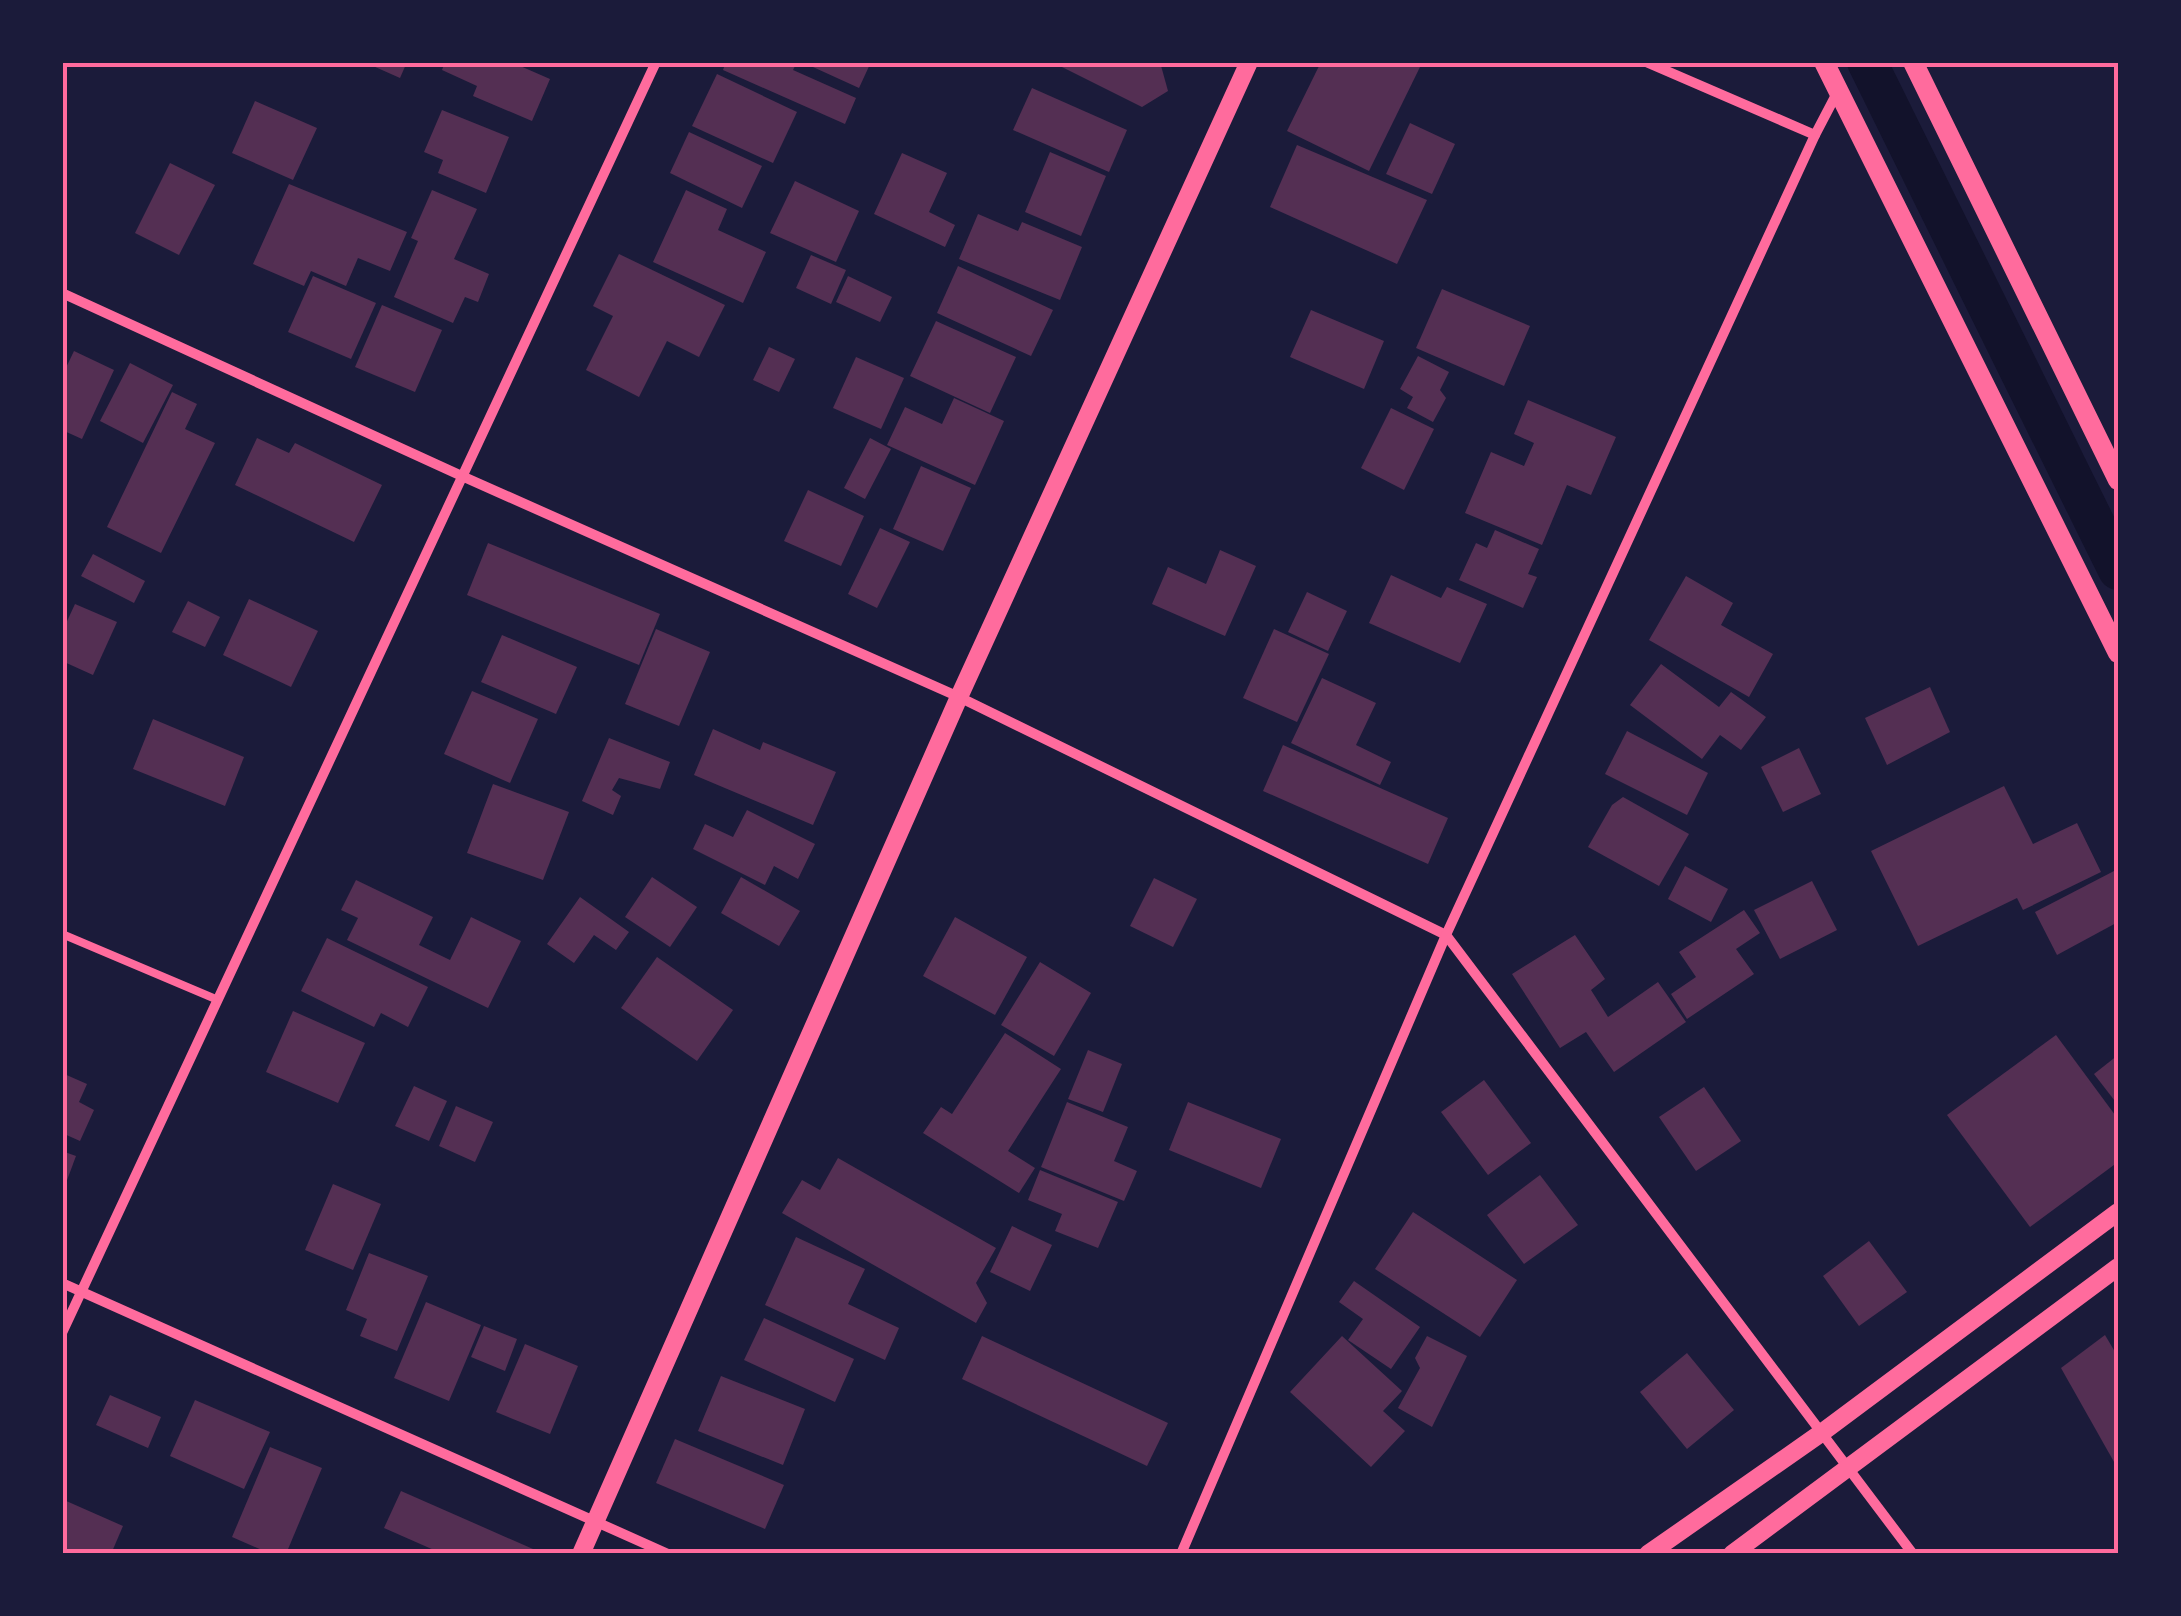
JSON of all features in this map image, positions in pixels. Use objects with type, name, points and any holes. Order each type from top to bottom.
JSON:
[{"type":"main road","points":[[1824,62],[2118,653]]},
{"type":"main road","points":[[1913,62],[2118,480]]},
{"type":"street","points":[[62,1333],[656,62]]},
{"type":"street","points":[[581,1554],[959,697],[1249,62]]},
{"type":"street","points":[[1646,62],[1815,135]]},
{"type":"street","points":[[1181,1554],[1446,935],[1838,91]]},
{"type":"street","points":[[62,292],[464,477],[959,697],[1446,935],[1824,1431],[1913,1554]]},
{"type":"street","points":[[1648,1554],[1824,1431],[2118,1212]]},
{"type":"street","points":[[1732,1554],[2118,1267]]},
{"type":"street","points":[[62,1283],[668,1554]]},
{"type":"lane","points":[[62,934],[218,1000]]},
{"type":"building","points":[[364,62],[407,62],[400,78]]},
{"type":"building","points":[[445,62],[511,62],[550,79],[532,121],[473,96],[477,86],[442,70]]},
{"type":"building","points":[[726,62],[797,62],[793,70],[856,98],[845,124],[723,70]]},
{"type":"building","points":[[802,62],[871,62],[859,88]]},
{"type":"building","points":[[1052,62],[1160,62],[1168,91],[1142,107]]},
{"type":"building","points":[[1321,62],[1410,62],[1420,67],[1369,171],[1287,131]]},
{"type":"building","points":[[717,74],[797,112],[773,163],[692,126]]},
{"type":"building","points":[[1032,88],[1127,130],[1109,172],[1013,130]]},
{"type":"building","points":[[255,101],[317,128],[293,180],[232,153]]},
{"type":"building","points":[[442,110],[509,137],[486,193],[438,173],[443,160],[424,152]]},
{"type":"building","points":[[1410,123],[1455,144],[1432,194],[1386,174]]},
{"type":"building","points":[[689,132],[762,166],[742,208],[670,173]]},
{"type":"building","points":[[1297,145],[1427,200],[1397,264],[1270,207]]},
{"type":"building","points":[[1050,152],[1106,176],[1081,236],[1025,212]]},
{"type":"building","points":[[902,153],[947,173],[929,212],[955,225],[945,247],[874,214]]},
{"type":"building","points":[[170,163],[215,185],[179,255],[135,233]]},
{"type":"building","points":[[795,181],[859,211],[836,262],[770,233]]},
{"type":"building","points":[[289,184],[407,232],[390,271],[358,258],[346,286],[311,271],[304,286],[253,264]]},
{"type":"building","points":[[432,190],[477,209],[454,259],[489,274],[478,302],[465,297],[453,323],[394,297],[418,241],[411,238]]},
{"type":"building","points":[[686,190],[727,209],[718,230],[766,252],[743,303],[653,262]]},
{"type":"building","points":[[978,214],[1018,231],[1022,222],[1082,247],[1060,300],[959,259]]},
{"type":"building","points":[[619,254],[725,305],[699,357],[667,341],[639,397],[586,370],[613,316],[593,306]]},
{"type":"building","points":[[811,255],[846,270],[831,304],[796,288]]},
{"type":"building","points":[[958,266],[1053,310],[1031,356],[937,313]]},
{"type":"building","points":[[313,276],[376,303],[351,359],[288,332]]},
{"type":"building","points":[[848,276],[892,297],[880,322],[836,302]]},
{"type":"building","points":[[1442,289],[1530,326],[1504,386],[1416,348]]},
{"type":"building","points":[[382,305],[442,330],[415,392],[355,367]]},
{"type":"building","points":[[1311,310],[1384,341],[1364,389],[1290,357]]},
{"type":"building","points":[[936,321],[1016,357],[990,413],[910,376]]},
{"type":"building","points":[[769,347],[795,359],[779,392],[753,380]]},
{"type":"building","points":[[74,351],[114,370],[82,439],[62,430],[62,376]]},
{"type":"building","points":[[1418,356],[1449,372],[1440,390],[1446,398],[1433,422],[1407,408],[1413,397],[1400,389]]},
{"type":"building","points":[[856,357],[904,378],[881,429],[833,408]]},
{"type":"building","points":[[130,363],[173,385],[143,443],[100,421]]},
{"type":"building","points":[[172,392],[197,404],[185,429],[215,443],[161,553],[107,527]]},
{"type":"building","points":[[954,398],[1004,421],[975,485],[887,445],[905,407],[942,424]]},
{"type":"building","points":[[1528,400],[1616,437],[1591,495],[1567,485],[1542,545],[1465,513],[1491,452],[1524,466],[1534,443],[1514,434]]},
{"type":"building","points":[[1391,408],[1434,429],[1404,490],[1361,468]]},
{"type":"building","points":[[257,438],[289,453],[295,443],[382,485],[354,542],[235,485]]},
{"type":"building","points":[[870,438],[891,449],[865,499],[844,488]]},
{"type":"building","points":[[921,466],[971,488],[943,551],[893,529]]},
{"type":"building","points":[[808,490],[864,516],[841,566],[784,541]]},
{"type":"building","points":[[880,528],[910,542],[877,608],[848,594]]},
{"type":"building","points":[[1495,530],[1539,549],[1528,574],[1537,577],[1523,608],[1459,580],[1476,543],[1487,548]]},
{"type":"building","points":[[488,543],[660,614],[639,665],[467,595]]},
{"type":"building","points":[[1220,550],[1256,566],[1225,636],[1152,604],[1168,567],[1206,584]]},
{"type":"building","points":[[93,554],[145,581],[134,603],[81,576]]},
{"type":"building","points":[[1391,575],[1441,598],[1447,587],[1487,604],[1460,663],[1369,623]]},
{"type":"building","points":[[1686,576],[1733,603],[1721,625],[1773,654],[1749,697],[1649,640]]},
{"type":"building","points":[[1307,592],[1347,611],[1328,651],[1288,632]]},
{"type":"building","points":[[249,599],[318,631],[291,687],[223,655]]},
{"type":"building","points":[[188,601],[220,617],[205,647],[172,632]]},
{"type":"building","points":[[75,604],[117,622],[93,675],[62,661],[62,632]]},
{"type":"building","points":[[656,629],[710,652],[679,726],[625,704]]},
{"type":"building","points":[[1274,629],[1329,654],[1297,722],[1243,698]]},
{"type":"building","points":[[502,635],[577,667],[556,714],[481,682]]},
{"type":"building","points":[[1661,664],[1719,707],[1731,692],[1766,717],[1741,750],[1720,735],[1702,759],[1630,705]]},
{"type":"building","points":[[1322,678],[1376,703],[1356,745],[1391,762],[1380,785],[1291,743]]},
{"type":"building","points":[[1930,687],[1950,732],[1887,765],[1865,718]]},
{"type":"building","points":[[472,691],[538,719],[510,783],[444,754]]},
{"type":"building","points":[[153,719],[244,757],[225,806],[133,769]]},
{"type":"building","points":[[713,729],[760,750],[763,742],[836,772],[813,825],[694,775]]},
{"type":"building","points":[[1627,731],[1708,773],[1687,815],[1605,774]]},
{"type":"building","points":[[609,738],[670,762],[660,789],[619,778],[612,790],[621,796],[613,815],[582,801]]},
{"type":"building","points":[[1283,745],[1448,818],[1428,864],[1263,791]]},
{"type":"building","points":[[1799,748],[1821,794],[1783,812],[1761,767]]},
{"type":"building","points":[[493,784],[569,812],[543,880],[467,853]]},
{"type":"building","points":[[2004,786],[2033,844],[2077,823],[2101,872],[2023,910],[2017,898],[1918,946],[1871,851]]},
{"type":"building","points":[[1623,797],[1689,834],[1659,886],[1588,847],[1612,805]]},
{"type":"building","points":[[747,810],[815,844],[798,879],[774,866],[765,885],[693,849],[705,824],[733,837]]},
{"type":"building","points":[[1685,866],[1728,889],[1711,922],[1668,899]]},
{"type":"building","points":[[2114,871],[2118,879],[2118,922],[2057,955],[2035,912]]},
{"type":"building","points":[[652,877],[697,907],[670,947],[625,917]]},
{"type":"building","points":[[741,877],[800,911],[779,946],[721,913]]},
{"type":"building","points":[[1154,878],[1197,899],[1173,947],[1130,926]]},
{"type":"building","points":[[356,880],[433,917],[419,945],[450,960],[471,917],[521,941],[488,1008],[347,940],[358,918],[341,910]]},
{"type":"building","points":[[1812,881],[1837,930],[1780,959],[1754,910]]},
{"type":"building","points":[[580,897],[629,932],[616,950],[594,935],[574,963],[547,944]]},
{"type":"building","points":[[1744,910],[1760,933],[1736,949],[1754,974],[1687,1019],[1671,994],[1696,977],[1679,952]]},
{"type":"building","points":[[955,917],[1027,957],[995,1015],[923,976]]},
{"type":"building","points":[[1575,935],[1605,979],[1591,990],[1608,1017],[1658,982],[1686,1022],[1614,1072],[1586,1032],[1560,1048],[1512,974]]},
{"type":"building","points":[[327,938],[428,987],[408,1027],[381,1013],[374,1027],[301,991]]},
{"type":"building","points":[[657,957],[733,1010],[697,1061],[621,1008]]},
{"type":"building","points":[[1040,962],[1091,993],[1054,1056],[1001,1025]]},
{"type":"building","points":[[293,1011],[365,1043],[338,1103],[266,1072]]},
{"type":"building","points":[[1005,1033],[1061,1069],[1008,1151],[1035,1168],[1019,1193],[923,1133],[941,1107],[952,1114]]},
{"type":"building","points":[[2056,1035],[2118,1119],[2118,1162],[2030,1227],[1947,1115]]},
{"type":"building","points":[[1088,1050],[1122,1064],[1103,1112],[1068,1099]]},
{"type":"building","points":[[2118,1055],[2118,1105],[2094,1074]]},
{"type":"building","points":[[62,1073],[87,1084],[79,1102],[94,1110],[80,1141],[62,1133]]},
{"type":"building","points":[[1484,1080],[1531,1143],[1488,1175],[1441,1112]]},
{"type":"building","points":[[414,1086],[447,1101],[429,1141],[395,1126]]},
{"type":"building","points":[[1704,1087],[1741,1141],[1696,1171],[1659,1117]]},
{"type":"building","points":[[1067,1102],[1128,1127],[1114,1161],[1137,1171],[1124,1201],[1041,1167]]},
{"type":"building","points":[[1188,1102],[1281,1139],[1261,1188],[1169,1150]]},
{"type":"building","points":[[456,1106],[493,1122],[475,1162],[439,1146]]},
{"type":"building","points":[[62,1151],[76,1156],[63,1191],[62,1191]]},
{"type":"building","points":[[838,1158],[996,1248],[976,1283],[987,1303],[976,1323],[782,1213],[802,1180],[820,1190]]},
{"type":"building","points":[[1040,1170],[1118,1202],[1098,1248],[1055,1231],[1062,1214],[1028,1200]]},
{"type":"building","points":[[1540,1175],[1578,1225],[1524,1264],[1487,1215]]},
{"type":"building","points":[[333,1184],[381,1204],[353,1270],[305,1250]]},
{"type":"building","points":[[1413,1212],[1517,1280],[1480,1337],[1375,1269]]},
{"type":"building","points":[[1012,1226],[1052,1245],[1030,1291],[990,1272]]},
{"type":"building","points":[[796,1237],[865,1269],[848,1304],[899,1328],[885,1360],[765,1305]]},
{"type":"building","points":[[1869,1241],[1907,1292],[1859,1326],[1823,1276]]},
{"type":"building","points":[[369,1253],[428,1276],[397,1351],[360,1336],[367,1319],[346,1310]]},
{"type":"building","points":[[1354,1281],[1420,1327],[1391,1369],[1348,1340],[1363,1319],[1339,1302]]},
{"type":"building","points":[[426,1302],[481,1325],[449,1401],[394,1378]]},
{"type":"building","points":[[764,1318],[854,1359],[835,1402],[744,1360]]},
{"type":"building","points":[[484,1326],[517,1339],[505,1371],[471,1357]]},
{"type":"building","points":[[2105,1335],[2118,1357],[2118,1469],[2061,1368]]},
{"type":"building","points":[[982,1336],[1168,1423],[1147,1466],[962,1379]]},
{"type":"building","points":[[1342,1336],[1402,1391],[1383,1411],[1405,1431],[1371,1467],[1290,1392]]},
{"type":"building","points":[[1427,1336],[1467,1356],[1432,1427],[1398,1408],[1420,1368],[1415,1358]]},
{"type":"building","points":[[525,1344],[578,1366],[550,1434],[496,1412]]},
{"type":"building","points":[[1687,1353],[1734,1410],[1687,1449],[1640,1392]]},
{"type":"building","points":[[721,1376],[805,1409],[783,1465],[698,1431]]},
{"type":"building","points":[[110,1395],[161,1417],[148,1448],[96,1425]]},
{"type":"building","points":[[195,1400],[270,1432],[244,1489],[170,1456]]},
{"type":"building","points":[[675,1439],[784,1485],[765,1529],[656,1483]]},
{"type":"building","points":[[270,1447],[322,1468],[286,1554],[271,1554],[232,1537]]},
{"type":"building","points":[[401,1491],[533,1549],[531,1554],[443,1554],[384,1528]]},
{"type":"building","points":[[64,1500],[123,1526],[111,1554],[62,1554]]},
{"type":"waterway","points":[[1867,62],[2118,570]]}]
